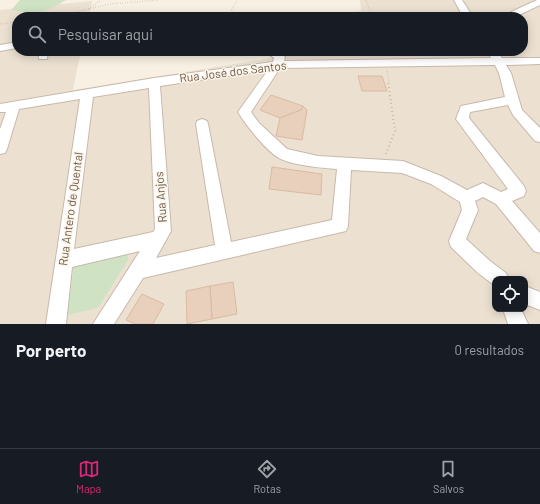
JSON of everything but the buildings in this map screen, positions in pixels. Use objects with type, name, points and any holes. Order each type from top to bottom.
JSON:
[{"type":"street","points":[[458,0],[465,12]]},
{"type":"street","points":[[518,12],[540,2]]},
{"type":"street","points":[[0,48],[12,46]]},
{"type":"street","points":[[278,56],[280,57],[277,65],[244,112],[254,126],[283,154],[318,162],[403,167],[436,180],[467,198],[470,210],[457,241],[484,267],[496,276]]},
{"type":"street","points":[[495,56],[505,73],[512,100],[517,112],[540,137]]},
{"type":"street","name":"Rua José dos Santos","points":[[0,108],[154,82],[277,65],[388,65],[540,61]]},
{"type":"street","name":"Rua Anjos","points":[[64,260],[158,239],[163,231],[154,82]]},
{"type":"street","name":"Rua Antero de Quental","points":[[56,324],[87,94]]},
{"type":"street","points":[[0,100],[22,97],[30,103]]},
{"type":"street","points":[[501,199],[519,191],[462,119],[465,109],[512,100]]},
{"type":"street","points":[[0,149],[14,105]]},
{"type":"street","points":[[202,124],[224,251]]},
{"type":"street","points":[[138,270],[340,226],[344,164]]},
{"type":"street","points":[[467,198],[483,190],[501,199],[540,245]]},
{"type":"street","points":[[103,324],[158,239]]},
{"type":"street","points":[[528,296],[540,301]]},
{"type":"street","points":[[513,312],[518,324]]},
{"type":"path","points":[[87,10],[101,0]]},
{"type":"path","points":[[78,12],[110,4],[159,0]]},
{"type":"path","points":[[231,12],[237,0]]},
{"type":"path","points":[[366,0],[370,12]]},
{"type":"path","points":[[0,24],[12,23]]},
{"type":"path","points":[[382,165],[395,131],[387,71],[388,65]]},
{"type":"shaded area","points":[[360,0],[540,0],[540,324],[0,324],[0,10],[92,1],[90,12],[12,12],[12,56],[80,56],[73,90],[272,58],[269,56],[528,56],[528,12],[353,12],[361,11]]},
{"type":"green space","points":[[20,0],[66,0],[52,8],[40,12],[11,10]]},
{"type":"green space","points":[[126,254],[128,256],[128,260],[98,308],[67,315],[74,265]]}]
